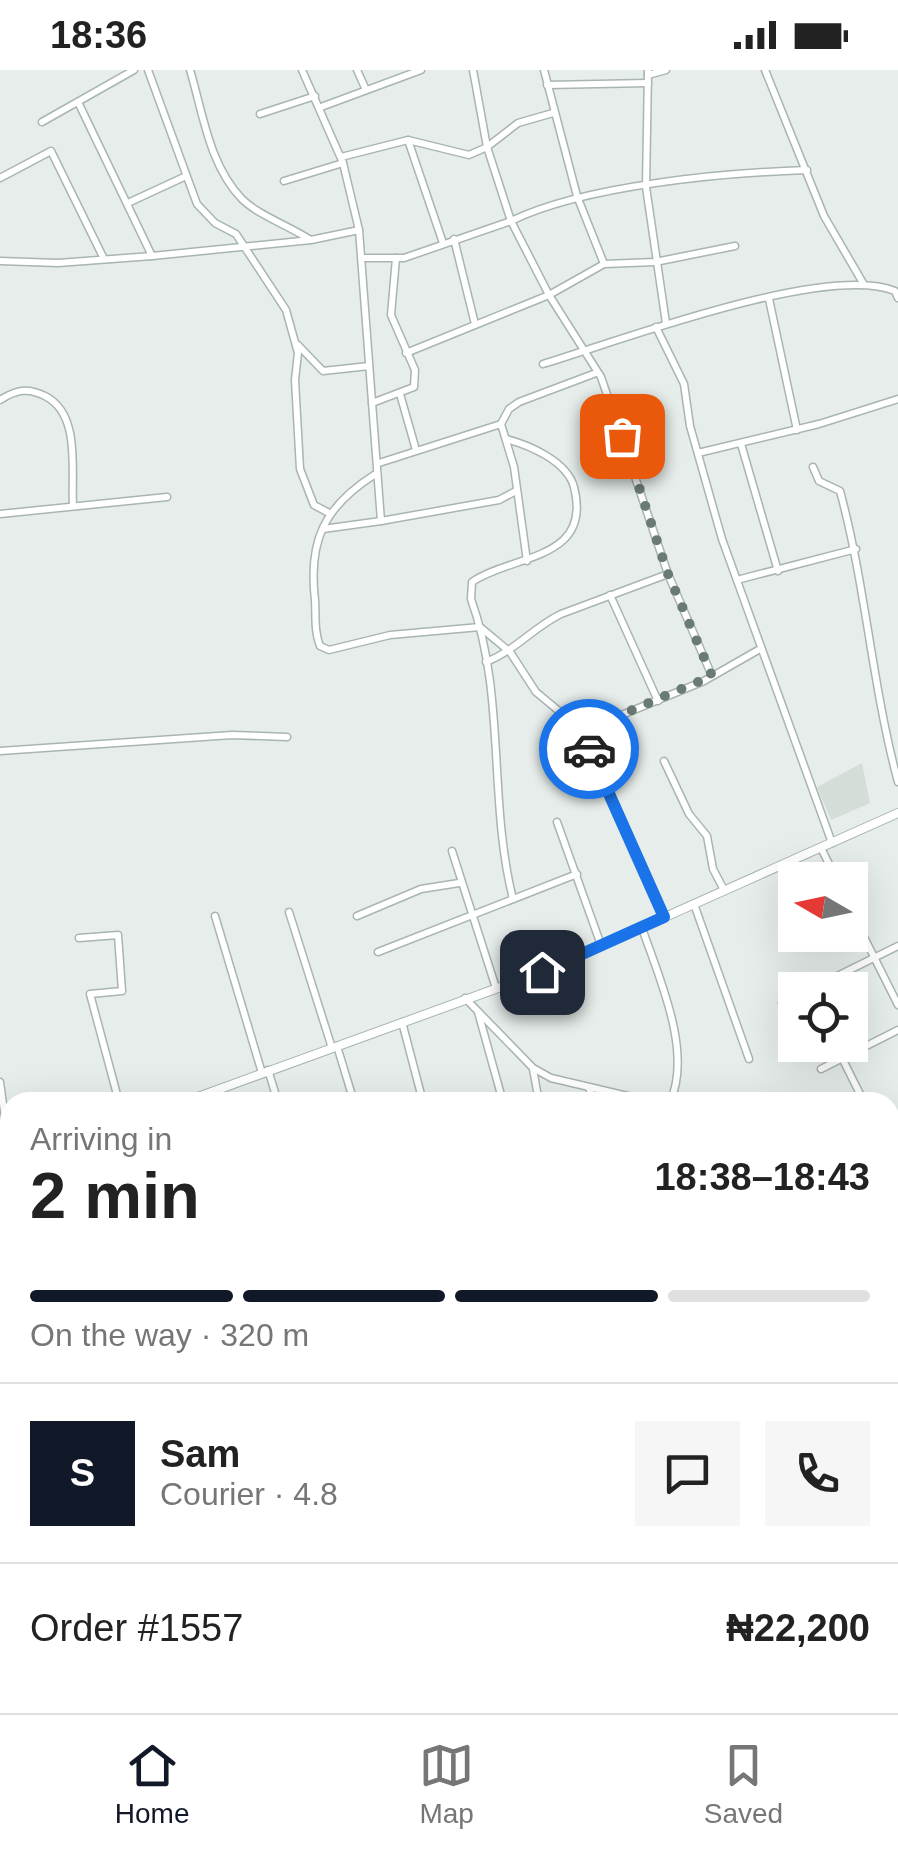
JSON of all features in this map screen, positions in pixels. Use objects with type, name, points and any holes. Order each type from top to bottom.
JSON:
[{"type":"street","points":[[42,122],[134,70]]},
{"type":"street","points":[[148,70],[184,178],[197,204],[245,245],[286,310],[296,343],[300,468],[314,505],[329,514]]},
{"type":"street","points":[[190,70],[207,137],[244,202],[311,240]]},
{"type":"street","points":[[302,70],[342,160],[359,230],[379,463],[374,475],[329,514],[322,529],[312,560],[316,634],[323,648],[390,635],[480,627],[510,652],[532,688],[583,731],[664,917]]},
{"type":"street","points":[[357,70],[366,90]]},
{"type":"street","points":[[321,107],[421,70]]},
{"type":"street","points":[[473,70],[487,147],[511,221],[548,295],[596,373],[602,376],[668,574],[712,676]]},
{"type":"street","points":[[544,70],[577,196],[604,264]]},
{"type":"street","points":[[548,85],[648,76],[666,70]]},
{"type":"street","points":[[765,70],[824,216],[863,284]]},
{"type":"street","points":[[648,76],[646,187],[666,324]]},
{"type":"street","points":[[260,114],[315,96]]},
{"type":"street","points":[[78,102],[130,202],[152,256]]},
{"type":"street","points":[[284,180],[408,140],[469,154],[487,147],[518,123],[554,114]]},
{"type":"street","points":[[408,140],[443,243]]},
{"type":"street","points":[[0,178],[51,151],[104,259]]},
{"type":"street","points":[[362,258],[396,258],[577,196],[752,172],[806,170]]},
{"type":"street","points":[[130,202],[184,178]]},
{"type":"street","points":[[0,261],[152,256],[311,240],[359,230]]},
{"type":"street","points":[[454,239],[475,324]]},
{"type":"street","points":[[406,353],[548,295],[604,264],[656,262],[735,246]]},
{"type":"street","points":[[372,403],[414,387],[415,370],[391,315],[396,258]]},
{"type":"street","points":[[543,364],[666,324],[769,300],[863,284],[895,290],[898,298]]},
{"type":"street","points":[[769,300],[797,430]]},
{"type":"street","points":[[656,327],[684,384],[698,453],[737,580],[832,843]]},
{"type":"street","points":[[296,343],[323,372],[369,366]]},
{"type":"street","points":[[379,463],[501,424],[519,402],[596,373]]},
{"type":"street","points":[[0,400],[21,389],[34,390],[61,406],[68,420],[73,506]]},
{"type":"street","points":[[400,394],[416,450]]},
{"type":"street","points":[[698,453],[797,430],[898,400]]},
{"type":"street","points":[[501,424],[527,561]]},
{"type":"street","points":[[506,439],[536,450],[561,468],[572,480],[578,506],[578,517],[561,544],[472,582],[471,600],[495,704],[504,863],[513,898]]},
{"type":"street","points":[[741,444],[778,570]]},
{"type":"street","points":[[813,467],[819,481],[840,491],[856,549],[878,691],[898,782]]},
{"type":"street","points":[[374,475],[381,522]]},
{"type":"street","points":[[322,529],[499,500],[516,491]]},
{"type":"street","points":[[0,514],[167,497]]},
{"type":"street","points":[[737,580],[856,549]]},
{"type":"street","points":[[486,662],[510,652],[544,622],[668,574]]},
{"type":"street","points":[[610,595],[658,702]]},
{"type":"street","points":[[583,731],[658,702],[760,649]]},
{"type":"street","points":[[0,751],[232,735],[287,736]]},
{"type":"street","points":[[664,761],[689,814],[707,836],[713,869],[724,890]]},
{"type":"street","points":[[211,1092],[496,988],[642,928],[898,813]]},
{"type":"street","points":[[557,822],[600,945]]},
{"type":"street","points":[[821,848],[828,862]]},
{"type":"street","points":[[452,851],[496,988]]},
{"type":"street","points":[[378,952],[577,874]]},
{"type":"street","points":[[357,916],[422,889],[460,882]]},
{"type":"street","points":[[694,904],[748,1059]]},
{"type":"street","points":[[288,912],[351,1092]]},
{"type":"street","points":[[215,916],[274,1092]]},
{"type":"street","points":[[642,928],[677,1054],[675,1092]]},
{"type":"street","points":[[80,938],[118,935],[122,991],[90,994],[116,1092]]},
{"type":"street","points":[[868,946],[898,1005]]},
{"type":"street","points":[[847,972],[898,946]]},
{"type":"street","points":[[464,998],[533,1068],[551,1078],[608,1092]]},
{"type":"street","points":[[477,1008],[499,1092]]},
{"type":"street","points":[[402,1020],[420,1092]]},
{"type":"street","points":[[868,1045],[898,1030]]},
{"type":"street","points":[[821,1070],[835,1062]]},
{"type":"street","points":[[844,1062],[859,1092]]},
{"type":"street","points":[[533,1068],[537,1092]]},
{"type":"street","points":[[590,1088],[591,1092]]},
{"type":"shaded area","points":[[862,763],[870,803],[831,820],[817,787]]},
{"type":"way so far","points":[[589,749],[583,731],[712,676],[668,574],[622,436]]},
{"type":"route","points":[[542,972],[664,917],[589,749]]}]
